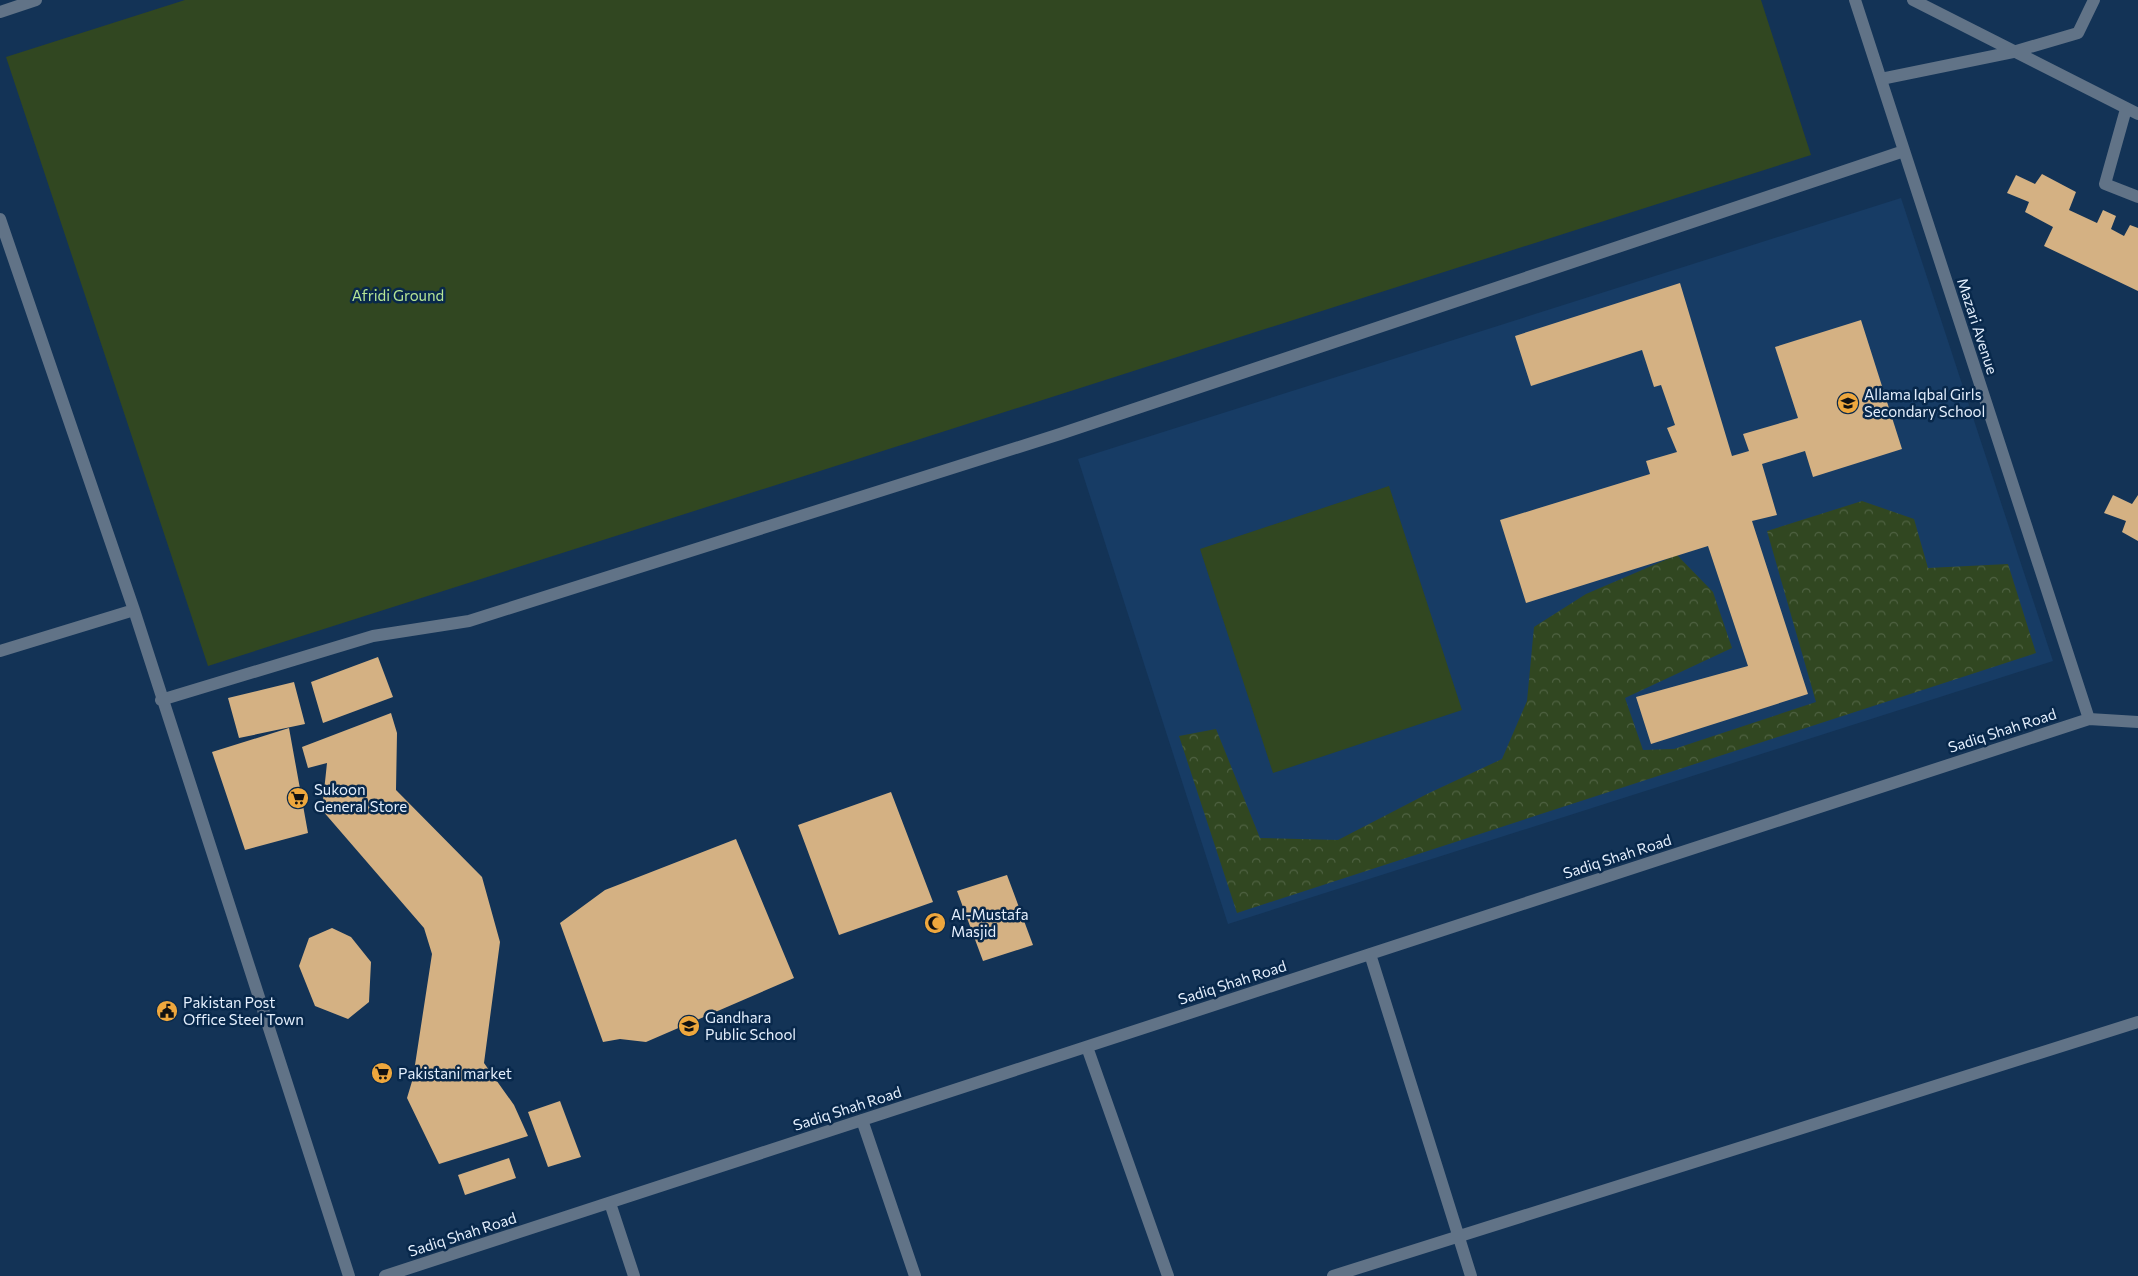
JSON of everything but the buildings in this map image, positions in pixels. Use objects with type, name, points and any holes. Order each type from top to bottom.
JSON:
[{"type":"street","points":[[0,12],[36,0]]},
{"type":"street","name":"Mazari Avenue","points":[[1855,0],[2089,719]]},
{"type":"street","points":[[1913,0],[2138,114]]},
{"type":"street","points":[[1880,79],[2013,52],[2078,33],[2094,0]]},
{"type":"street","points":[[2126,109],[2105,184],[2138,197]]},
{"type":"street","points":[[162,700],[373,636],[469,622],[1060,434],[1904,151]]},
{"type":"street","points":[[0,219],[134,610],[349,1276]]},
{"type":"street","points":[[0,651],[134,610]]},
{"type":"street","points":[[2089,719],[2138,722]]},
{"type":"street","name":"Sadiq Shah Road","points":[[385,1276],[2089,719]]},
{"type":"street","points":[[1370,954],[1471,1276]]},
{"type":"street","points":[[1334,1276],[2138,1022]]},
{"type":"street","points":[[1087,1047],[1168,1276]]},
{"type":"street","points":[[862,1120],[915,1276]]},
{"type":"street","points":[[610,1203],[634,1276]]},
{"type":"shaded area","points":[[1901,198],[2053,661],[1228,924],[1078,459]]},
{"type":"green space","name":"Afridi Ground","points":[[185,0],[1761,0],[1811,155],[208,666],[6,57]]},
{"type":"green space","points":[[1389,486],[1462,710],[1273,773],[1200,549]]},
{"type":"green space","points":[[1862,501],[1914,519],[1928,568],[2008,564],[2036,653],[1237,913],[1179,736],[1216,729],[1260,838],[1338,840],[1427,794],[1502,759],[1527,701],[1534,627],[1586,594],[1677,555],[1713,592],[1732,648],[1625,698],[1643,750],[1674,749],[1816,702],[1767,531]]},
{"type":"place","name":"Allama Iqbal Girls Secondary School","points":[[1848,403]]},
{"type":"place","name":"Sukoon General Store","points":[[298,798]]},
{"type":"place","name":"Al-Mustafa Masjid","points":[[935,923]]},
{"type":"place","name":"Pakistan Post Office Steel Town","points":[[167,1011]]},
{"type":"place","name":"Gandhara Public School","points":[[689,1026]]},
{"type":"place","name":"Pakistani market","points":[[382,1073]]}]
